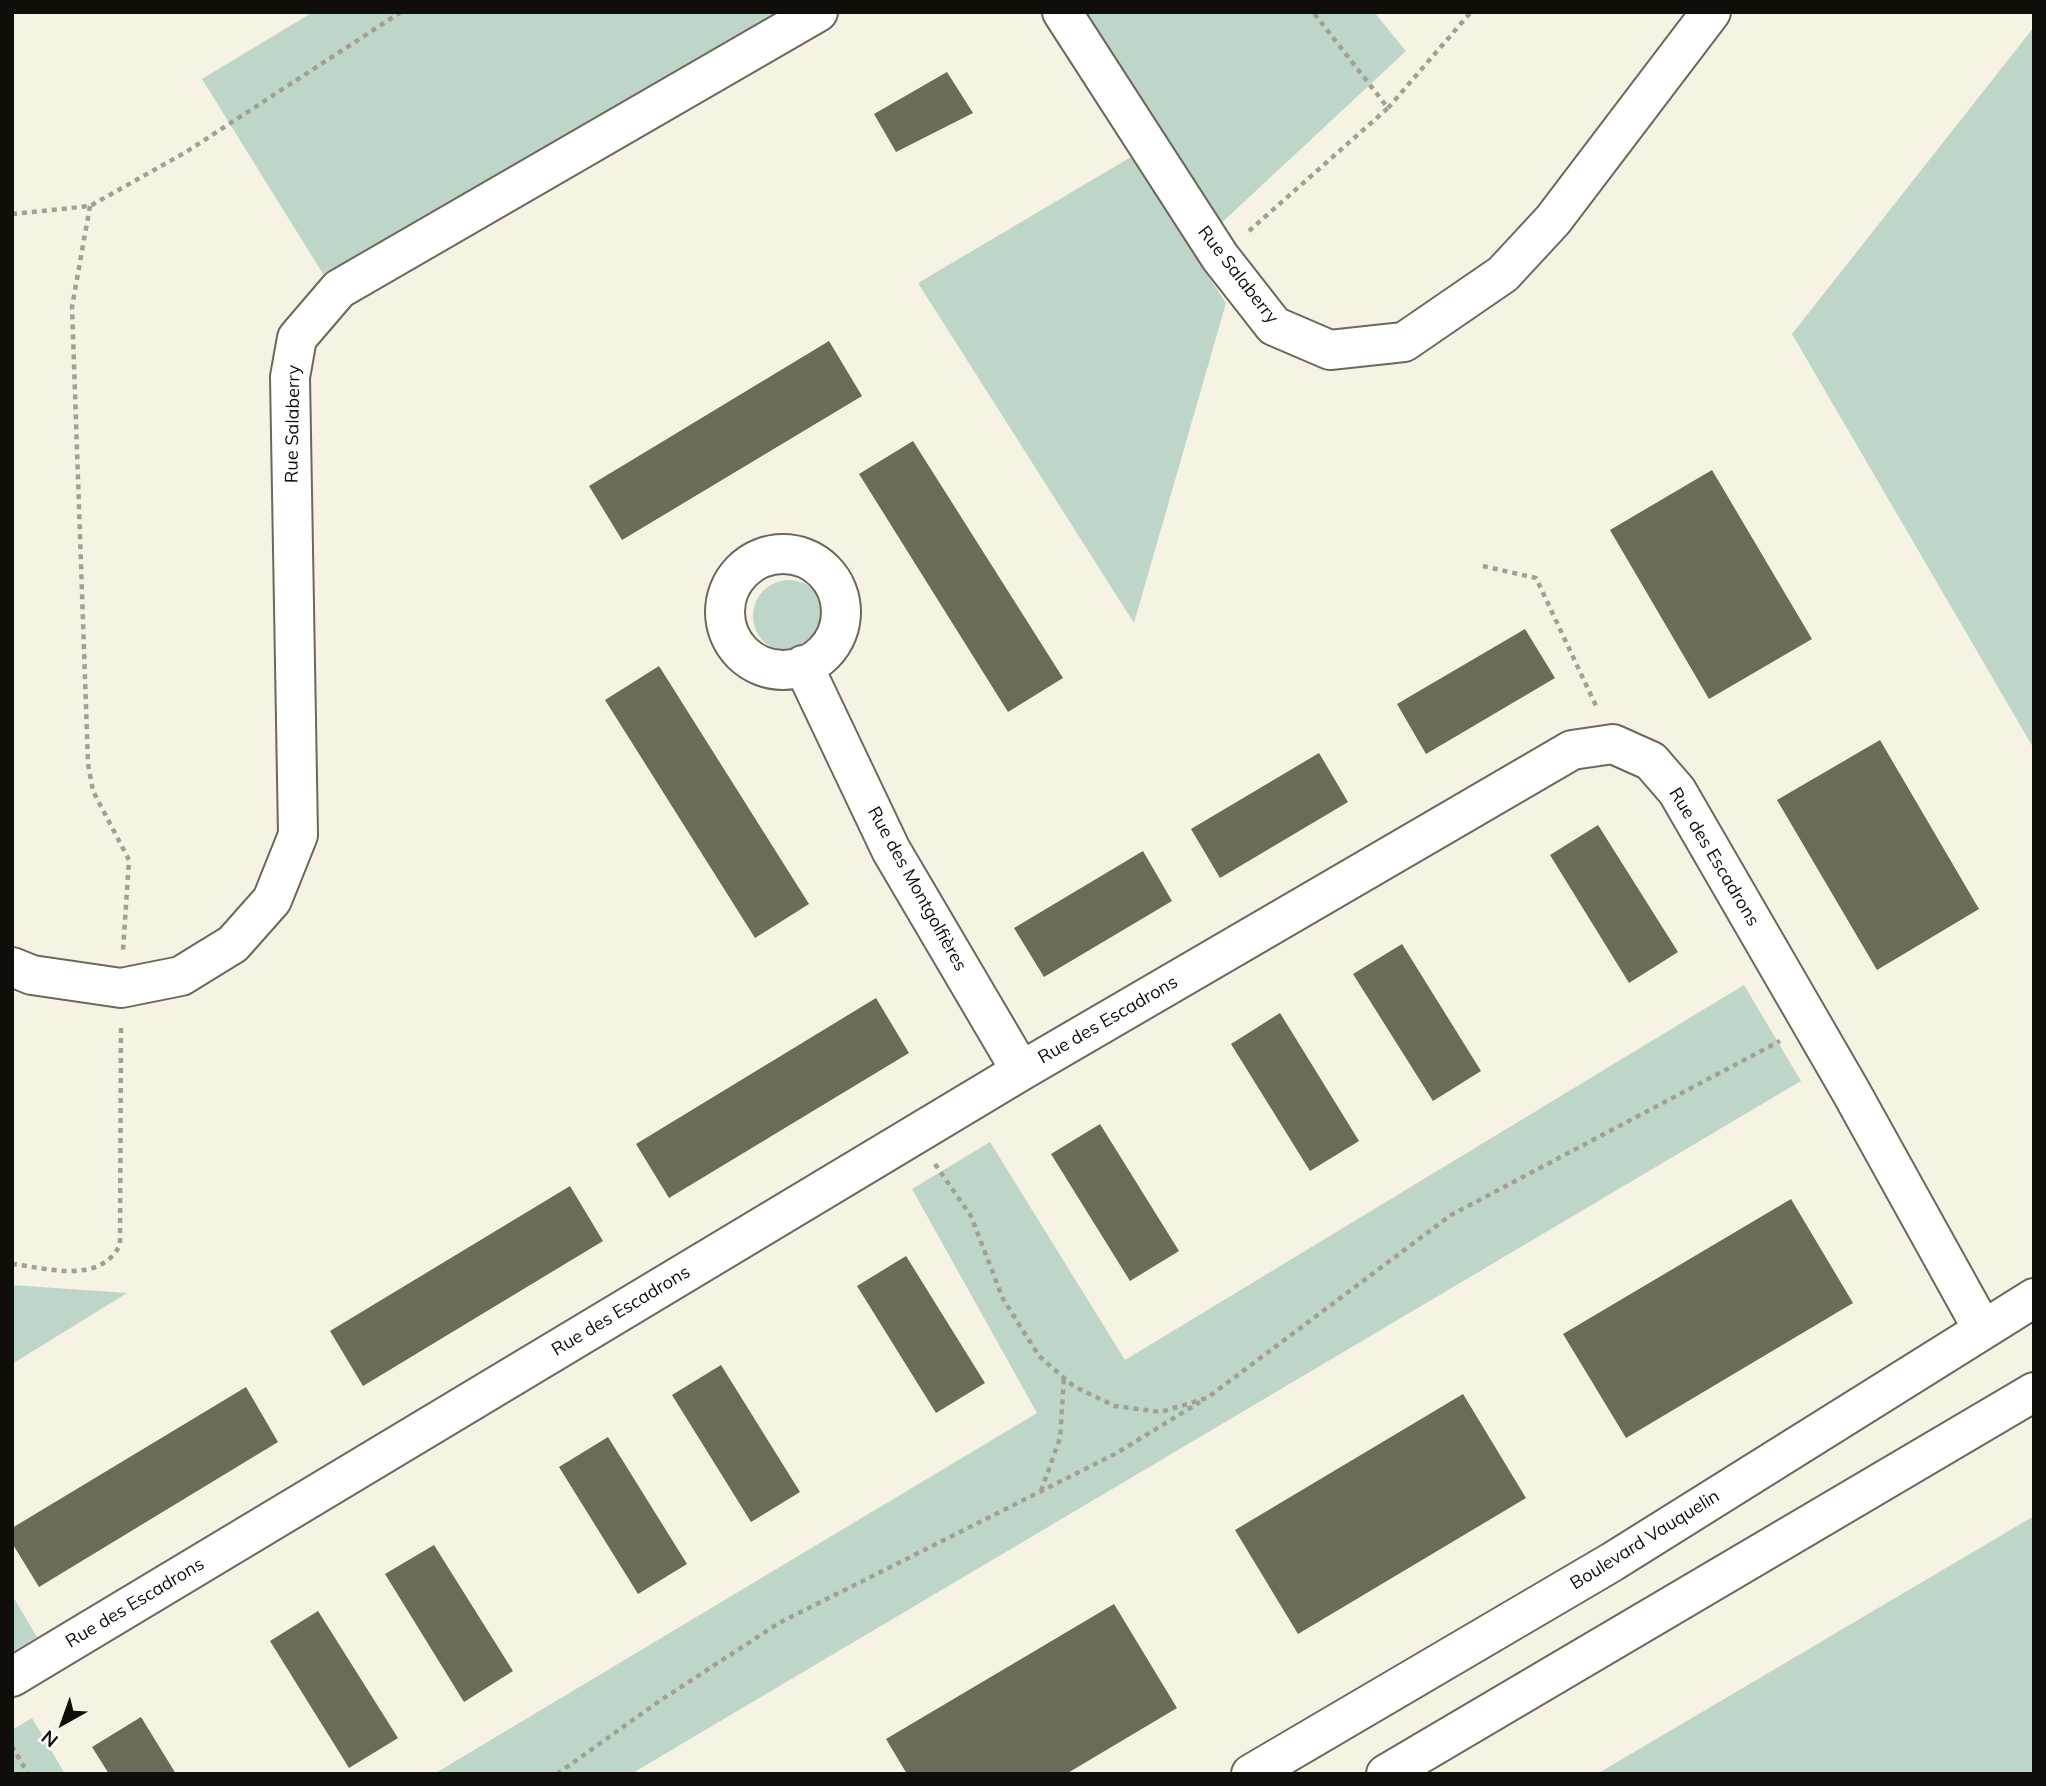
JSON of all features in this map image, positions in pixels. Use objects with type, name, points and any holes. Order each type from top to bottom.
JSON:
[{"type":"street","name":"Rue Salaberry","points":[[12,967],[32,975],[121,988],[181,976],[233,944],[272,900],[298,835],[290,377],[297,338],[339,289],[818,12]]},
{"type":"street","name":"Rue Salaberry","points":[[1062,12],[1220,257],[1274,326],[1331,350],[1404,342],[1503,274],[1545,229],[1711,12]]},
{"type":"street","name":"Rue des Montgolfières","points":[[803,665],[891,850],[1021,1071]]},
{"type":"street","name":"Rue des Escadrons","points":[[12,1677],[1021,1071],[1572,750],[1613,744],[1651,761],[1677,791],[1812,1024],[1982,1328]]},
{"type":"street","name":"Boulevard Vauquelin","points":[[1251,1774],[1612,1562],[1982,1328],[2034,1298]]},
{"type":"street","points":[[1386,1774],[2034,1392]]},
{"type":"path","points":[[12,214],[90,206],[186,152],[401,12]]},
{"type":"path","points":[[1313,12],[1388,107]]},
{"type":"path","points":[[1220,257],[1388,107],[1471,12]]},
{"type":"path","points":[[12,1264],[92,1271],[110,1259],[120,1245],[121,988],[129,860],[93,792],[88,764],[72,307],[90,206]]},
{"type":"path","points":[[1483,566],[1536,578],[1613,744]]},
{"type":"path","points":[[557,1774],[661,1700],[779,1623],[1115,1454],[1207,1398],[1451,1215],[1812,1024]]},
{"type":"path","points":[[915,1135],[971,1216],[1003,1299],[1039,1356],[1064,1378],[1105,1401],[1126,1408],[1161,1412],[1207,1398]]},
{"type":"path","points":[[1041,1492],[1060,1438],[1064,1378]]},
{"type":"path","points":[[12,1746],[29,1774]]},
{"type":"green space","points":[[313,12],[785,12],[323,274],[202,79]]},
{"type":"green space","points":[[1076,12],[1374,12],[1406,51],[1215,229]]},
{"type":"green space","points":[[2034,27],[2034,749],[1792,334]]},
{"type":"green space","points":[[1131,157],[1226,303],[1134,623],[918,283]]},
{"type":"green space","points":[[789,580],[809,586],[819,596],[825,616],[819,636],[809,646],[789,652],[769,646],[759,636],[753,616],[759,596],[769,586]]},
{"type":"green space","points":[[1744,985],[1801,1081],[631,1774],[434,1774],[1037,1413],[912,1189],[990,1142],[1125,1360]]},
{"type":"green space","points":[[12,1285],[127,1293],[12,1364]]},
{"type":"green space","points":[[2034,1516],[2034,1774],[1597,1774]]},
{"type":"green space","points":[[12,1595],[37,1637],[12,1652]]},
{"type":"green space","points":[[32,1718],[65,1774],[14,1774],[12,1730]]},
{"type":"building","points":[[947,72],[973,113],[896,152],[874,114]]},
{"type":"building","points":[[829,341],[862,396],[622,540],[589,486]]},
{"type":"building","points":[[913,441],[1063,678],[1008,712],[859,474]]},
{"type":"building","points":[[1712,470],[1812,639],[1709,699],[1610,530]]},
{"type":"building","points":[[1525,629],[1555,678],[1426,754],[1397,704]]},
{"type":"building","points":[[659,666],[809,904],[755,938],[605,700]]},
{"type":"building","points":[[1880,740],[1979,909],[1877,970],[1777,800]]},
{"type":"building","points":[[1319,753],[1348,802],[1220,878],[1191,829]]},
{"type":"building","points":[[1598,825],[1678,952],[1629,983],[1550,855]]},
{"type":"building","points":[[1143,851],[1172,901],[1044,977],[1014,928]]},
{"type":"building","points":[[1402,944],[1481,1071],[1433,1101],[1353,974]]},
{"type":"building","points":[[876,998],[909,1053],[669,1198],[636,1144]]},
{"type":"building","points":[[1280,1013],[1359,1141],[1310,1171],[1231,1044]]},
{"type":"building","points":[[1100,1124],[1179,1251],[1130,1281],[1051,1154]]},
{"type":"building","points":[[570,1186],[603,1241],[363,1386],[330,1331]]},
{"type":"building","points":[[1791,1199],[1853,1303],[1626,1438],[1563,1334]]},
{"type":"building","points":[[906,1256],[985,1383],[936,1413],[857,1286]]},
{"type":"building","points":[[721,1365],[800,1492],[751,1522],[672,1395]]},
{"type":"building","points":[[246,1387],[278,1442],[39,1587],[12,1543],[12,1528]]},
{"type":"building","points":[[1463,1394],[1526,1498],[1298,1634],[1235,1530]]},
{"type":"building","points":[[608,1437],[687,1564],[638,1594],[559,1467]]},
{"type":"building","points":[[434,1545],[513,1671],[464,1702],[385,1574]]},
{"type":"building","points":[[1114,1604],[1177,1708],[1066,1774],[907,1774],[886,1739]]},
{"type":"building","points":[[318,1611],[398,1738],[349,1768],[270,1641]]},
{"type":"building","points":[[141,1717],[176,1774],[109,1774],[92,1747]]}]
